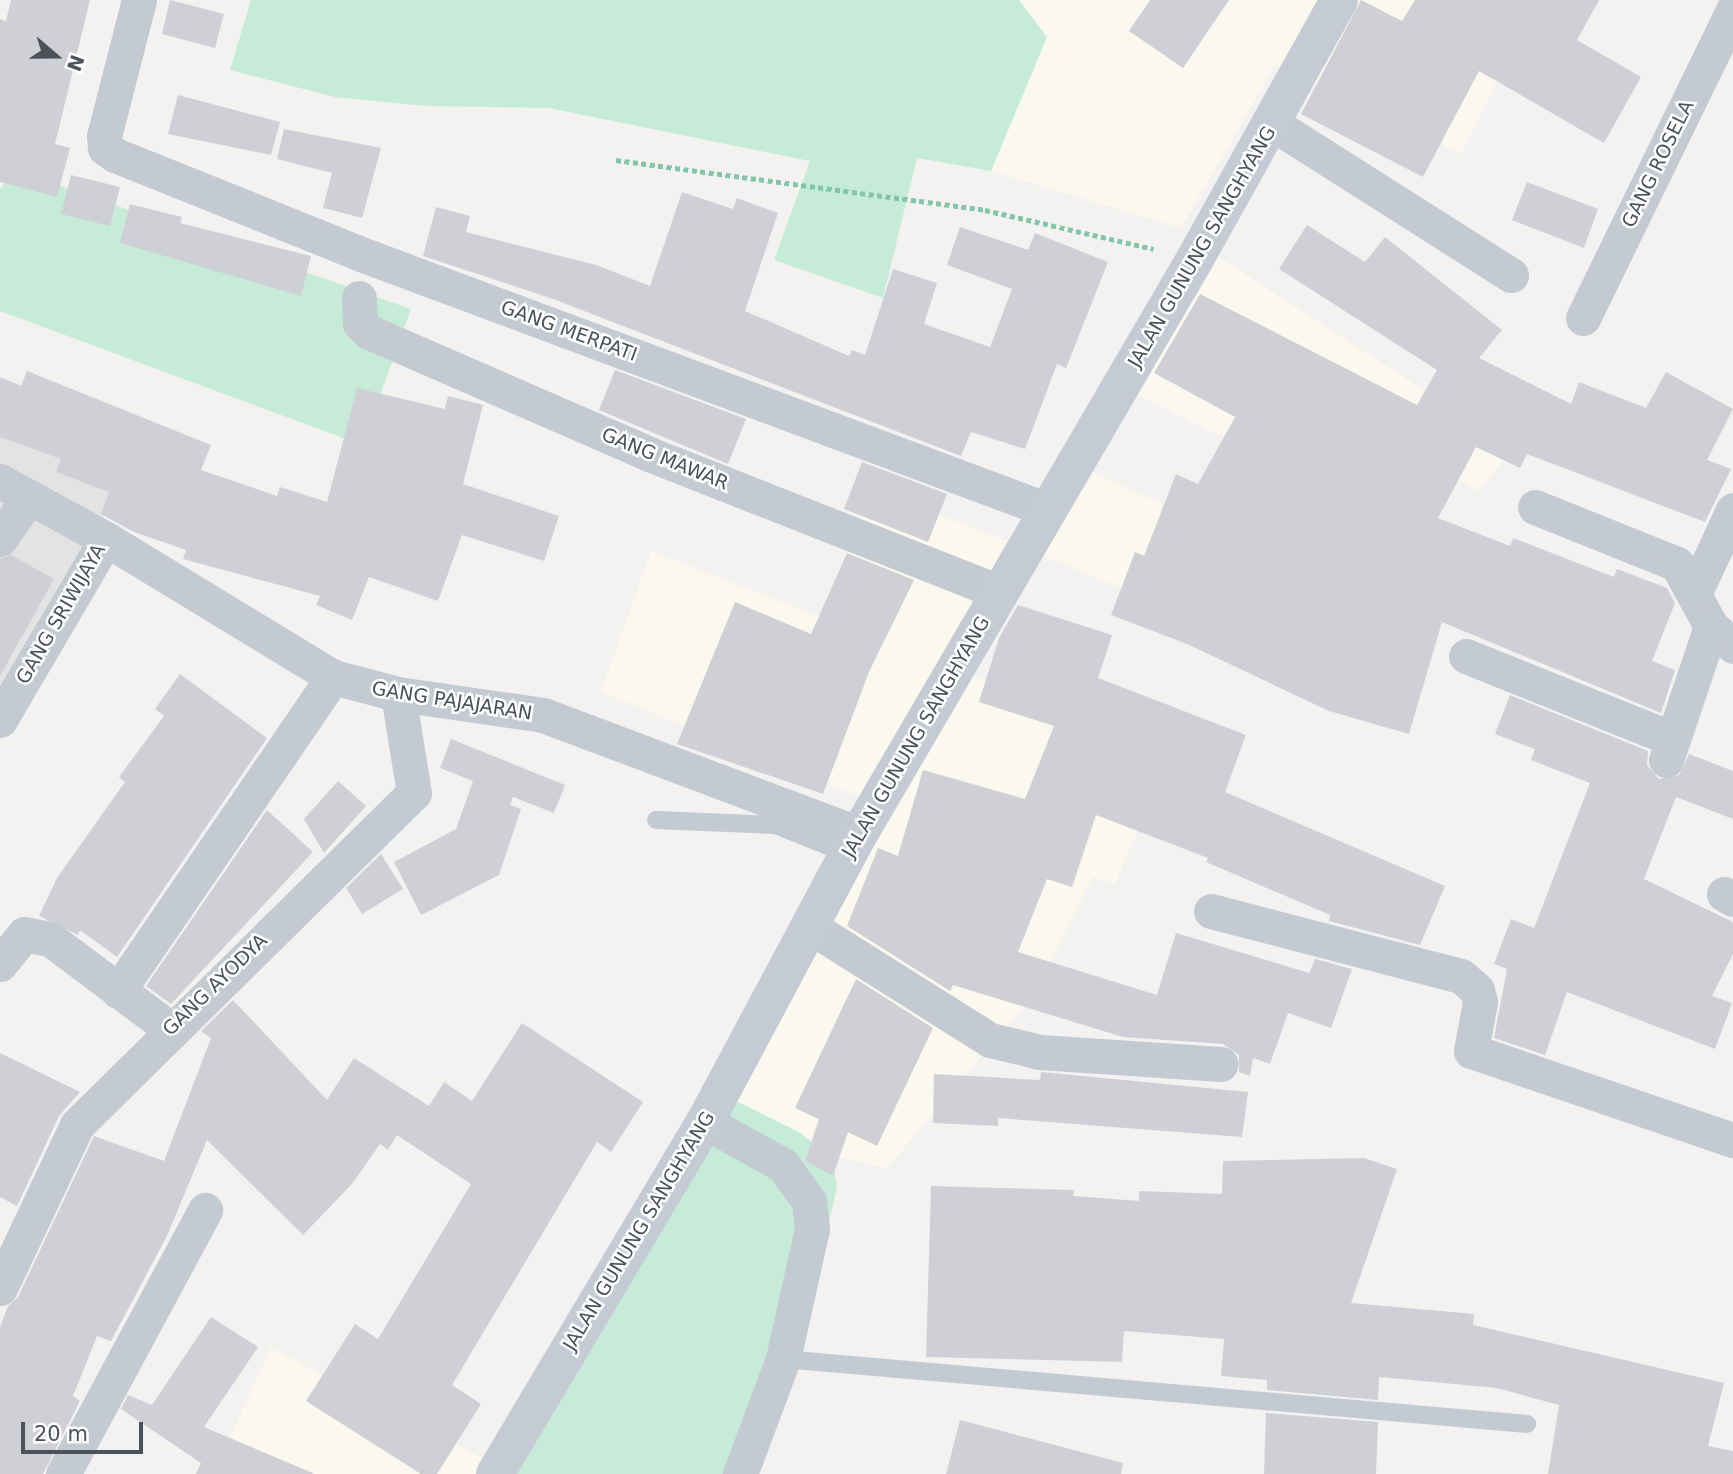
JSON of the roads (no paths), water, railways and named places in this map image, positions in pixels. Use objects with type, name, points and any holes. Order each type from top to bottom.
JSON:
[{"type":"main road","name":"JALAN GUNUNG SANGHYANG","points":[[495,1474],[705,1122],[853,844],[1273,124],[1339,0]]},
{"type":"street","name":"GANG MERPATI","points":[[139,0],[104,136],[105,148],[115,155],[369,257],[1048,510]]},
{"type":"street","name":"GANG ROSELA","points":[[1583,318],[1733,10]]},
{"type":"street","points":[[1273,124],[1511,275]]},
{"type":"street","name":"GANG MAWAR","points":[[359,298],[360,323],[369,332],[649,454],[1000,592]]},
{"type":"street","points":[[0,539],[15,489]]},
{"type":"street","name":"GANG SRIWIJAYA","points":[[0,720],[106,539],[15,489]]},
{"type":"street","points":[[1466,656],[1669,749],[1722,636],[1696,590],[1677,564],[1656,552],[1535,507]]},
{"type":"street","points":[[1696,590],[1733,510]]},
{"type":"street","name":"GANG PAJAJARAN","points":[[106,539],[333,677],[398,694],[493,705],[580,726],[853,844]]},
{"type":"street","points":[[118,991],[333,677]]},
{"type":"street","name":"GANG AYODYA","points":[[0,1288],[77,1125],[169,1028],[414,793],[398,694]]},
{"type":"street","points":[[1211,911],[1461,976],[1478,990],[1480,1002],[1471,1051],[1733,1140]]},
{"type":"street","points":[[809,926],[990,1040],[1040,1052],[1221,1064]]},
{"type":"street","points":[[0,964],[24,934],[50,940],[169,1028]]},
{"type":"street","points":[[705,1122],[783,1165],[808,1200],[808,1252],[783,1359],[740,1474]]},
{"type":"street","points":[[63,1474],[205,1210]]},
{"type":"lane","points":[[656,820],[775,825],[853,844]]},
{"type":"lane","points":[[783,1359],[1527,1424]]}]
